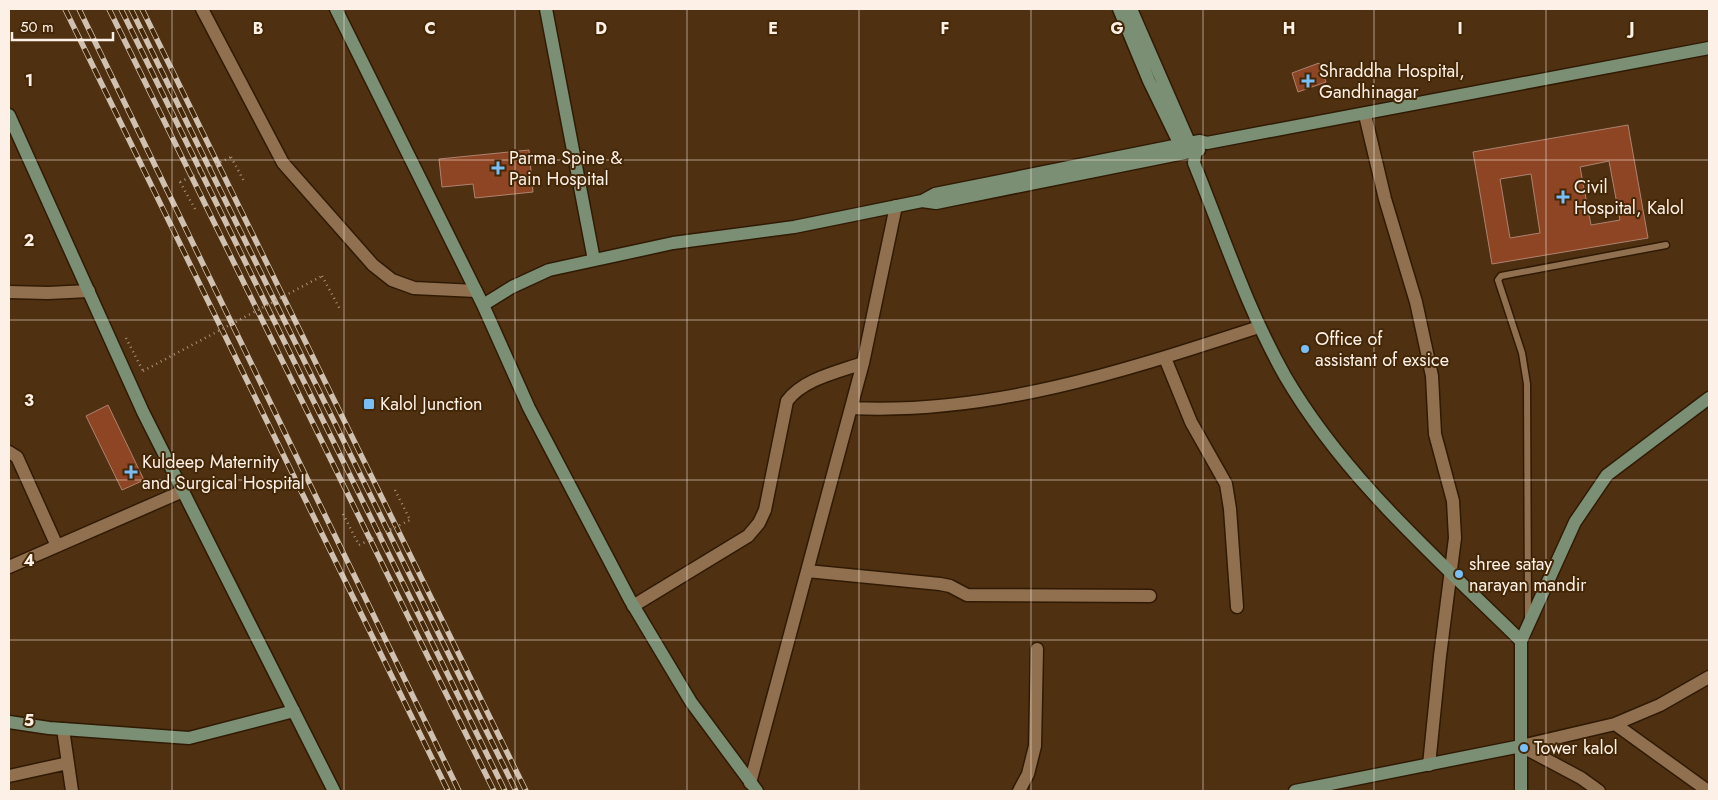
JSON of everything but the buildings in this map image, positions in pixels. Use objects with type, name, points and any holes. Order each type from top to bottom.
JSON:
[{"type":"street","points":[[202,9],[283,162],[373,264],[392,280],[414,288],[476,291]]},
{"type":"street","points":[[336,9],[483,305],[529,408],[633,606],[690,702],[754,787]]},
{"type":"street","points":[[546,9],[594,260]]},
{"type":"street","points":[[1119,9],[1149,81],[1188,151]]},
{"type":"street","points":[[1131,9],[1259,327],[1286,377],[1360,481],[1521,642]]},
{"type":"street","points":[[483,305],[512,287],[549,270],[673,243],[794,227],[922,201],[935,194],[1188,151],[1200,141],[1207,143],[1365,115],[1709,48]]},
{"type":"street","points":[[9,115],[143,412],[334,791]]},
{"type":"street","points":[[1365,115],[1385,199],[1416,302],[1432,376],[1435,434],[1452,500],[1456,538],[1450,571],[1429,765]]},
{"type":"street","points":[[754,787],[807,572],[863,363],[896,206]]},
{"type":"street","points":[[9,292],[89,292]]},
{"type":"street","points":[[852,408],[890,410],[994,399],[1097,378],[1259,327]]},
{"type":"street","points":[[1165,358],[1191,422],[1226,484],[1230,509],[1236,607]]},
{"type":"street","points":[[633,606],[748,536],[754,530],[765,510],[786,401],[793,392],[804,385],[863,363]]},
{"type":"street","points":[[1521,791],[1521,642],[1575,522],[1607,475],[1709,398]]},
{"type":"street","points":[[9,452],[17,458],[57,546]]},
{"type":"street","points":[[9,567],[183,491]]},
{"type":"street","points":[[807,572],[940,584],[967,595],[1150,596]]},
{"type":"street","points":[[1019,791],[1032,763],[1035,746],[1036,650]]},
{"type":"street","points":[[1295,791],[1521,746],[1615,724],[1660,705],[1709,677]]},
{"type":"street","points":[[9,722],[63,730],[189,738],[294,711]]},
{"type":"street","points":[[1615,724],[1708,791]]},
{"type":"street","points":[[63,730],[72,791]]},
{"type":"street","points":[[1521,746],[1581,778],[1599,791]]},
{"type":"street","points":[[9,776],[68,763]]},
{"type":"street","points":[[1325,786],[1345,791]]},
{"type":"lane","points":[[1528,626],[1527,384],[1522,353],[1498,280],[1501,276],[1666,245]]},
{"type":"path","points":[[194,209],[180,182],[231,157],[245,183]]},
{"type":"path","points":[[126,338],[143,371],[322,276],[340,309]]},
{"type":"path","points":[[343,514],[359,545],[410,520],[395,490]]},
{"type":"railway","points":[[65,9],[448,791]]},
{"type":"railway","points":[[79,9],[459,791]]},
{"type":"railway","points":[[109,9],[494,791]]},
{"type":"railway","points":[[121,9],[505,791]]},
{"type":"railway","points":[[131,9],[516,791]]},
{"type":"railway","points":[[142,9],[526,791]]},
{"type":"place","name":"Shraddha Hospital, Gandhinagar","points":[[1308,81]]},
{"type":"place","name":"Parma Spine & Pain Hospital","points":[[498,168]]},
{"type":"place","name":"Civil Hospital, Kalol","points":[[1563,197]]},
{"type":"place","name":"Office of assistant of exsice","points":[[1305,349]]},
{"type":"place","name":"Kalol Junction","points":[[369,404]]},
{"type":"place","name":"Kuldeep Maternity and Surgical Hospital","points":[[131,472]]},
{"type":"place","name":"shree satay narayan mandir","points":[[1459,574]]},
{"type":"place","name":"Tower kalol","points":[[1524,748]]}]
